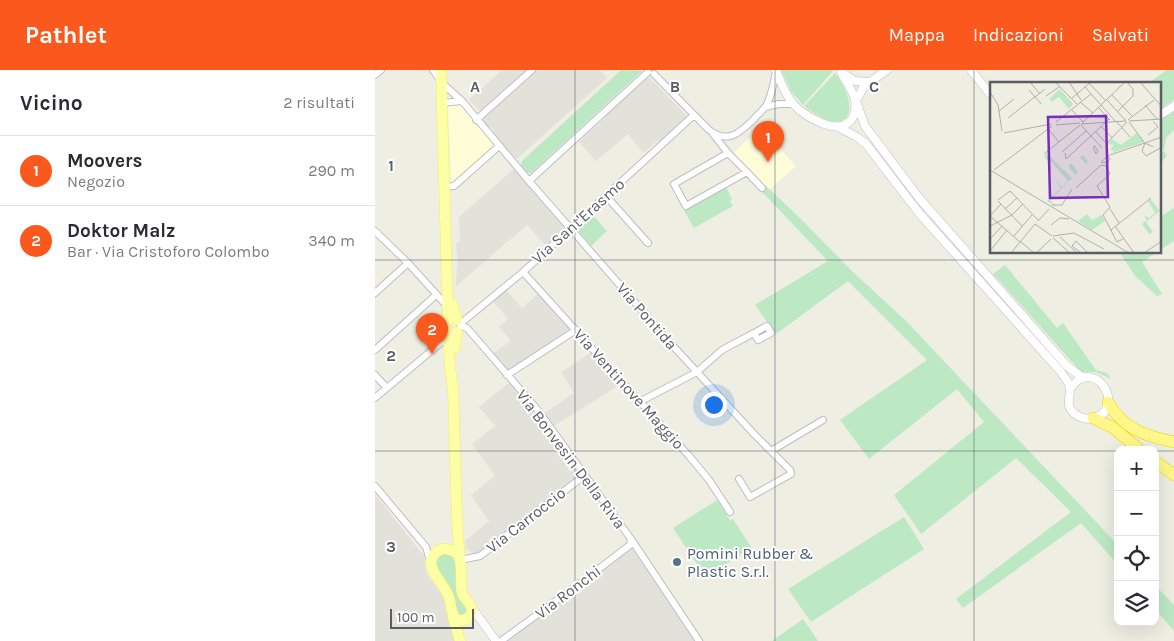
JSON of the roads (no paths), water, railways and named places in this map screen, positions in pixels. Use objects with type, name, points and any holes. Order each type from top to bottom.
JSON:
[{"type":"highway","points":[[1108,402],[1114,413],[1127,426],[1144,434],[1174,442]]},
{"type":"highway","points":[[1093,418],[1112,426],[1135,446]]},
{"type":"highway","points":[[1159,465],[1174,475]]},
{"type":"main road","points":[[441,70],[447,226],[455,337],[453,389],[457,520],[463,560],[463,594],[472,610],[467,619],[461,641]]},
{"type":"main road","points":[[447,226],[447,308],[454,327]]},
{"type":"main road","points":[[457,520],[451,540],[433,556],[431,564],[433,572],[448,594],[461,641]]},
{"type":"main road","points":[[440,550],[452,550],[463,560]]},
{"type":"main road","points":[[453,617],[457,620],[467,619]]},
{"type":"street","points":[[375,75],[381,70]]},
{"type":"street","name":"Via Pontida","points":[[433,70],[442,83],[462,101],[529,181],[697,372],[790,470],[791,474],[750,497],[739,479]]},
{"type":"street","points":[[477,120],[532,70]]},
{"type":"street","points":[[776,70],[781,84],[795,105],[817,121],[836,126],[866,144],[919,213],[1061,372],[1070,389]]},
{"type":"street","points":[[713,134],[724,137],[738,133],[765,107],[771,94],[776,70]]},
{"type":"street","points":[[836,126],[843,126],[853,118],[856,101],[860,92],[869,82],[887,70]]},
{"type":"street","points":[[971,70],[990,93]]},
{"type":"street","points":[[840,71],[855,81],[869,82]]},
{"type":"street","points":[[840,71],[856,101],[865,126],[919,198],[1067,366],[1083,378],[1097,380],[1102,383],[1109,395],[1108,402],[1103,412],[1093,418],[1081,417],[1071,409],[1068,396],[1070,389],[1078,380],[1083,378]]},
{"type":"street","points":[[529,181],[651,72],[713,134],[762,188]]},
{"type":"street","points":[[442,103],[462,101]]},
{"type":"street","points":[[765,107],[779,104],[795,105]]},
{"type":"street","points":[[1161,113],[1174,106]]},
{"type":"street","name":"Via Sant'Erasmo","points":[[375,398],[454,327],[523,272],[694,115]]},
{"type":"street","points":[[445,186],[454,186],[499,146]]},
{"type":"street","points":[[729,153],[674,184],[686,206],[747,172]]},
{"type":"street","points":[[606,196],[648,243]]},
{"type":"street","points":[[375,231],[408,263],[447,308]]},
{"type":"street","points":[[375,293],[408,263]]},
{"type":"street","name":"Via Ventinove Maggio","points":[[523,272],[700,469],[730,512]]},
{"type":"street","points":[[375,350],[436,295]]},
{"type":"street","name":"Via Bonvesin Della Riva","points":[[454,327],[467,328],[537,409],[631,539],[699,641]]},
{"type":"street","points":[[507,375],[576,330]]},
{"type":"street","points":[[641,402],[697,372],[722,350],[754,333]]},
{"type":"street","points":[[375,376],[387,388]]},
{"type":"street","points":[[771,451],[823,420]]},
{"type":"street","name":"Via Carroccio","points":[[463,560],[480,556],[585,475]]},
{"type":"street","points":[[375,486],[425,547],[431,564]]},
{"type":"street","name":"Via Ronchi","points":[[501,641],[629,545],[631,539]]},
{"type":"street","points":[[425,547],[433,552],[440,550]]},
{"type":"street","points":[[471,606],[496,641]]},
{"type":"street","points":[[467,619],[475,618],[482,623]]},
{"type":"place","name":"Moovers","points":[[768,162]]},
{"type":"place","name":"Doktor Malz","points":[[432,354]]},
{"type":"place","name":"Pomini Rubber & Plastic S.r.l.","points":[[677,562]]}]
